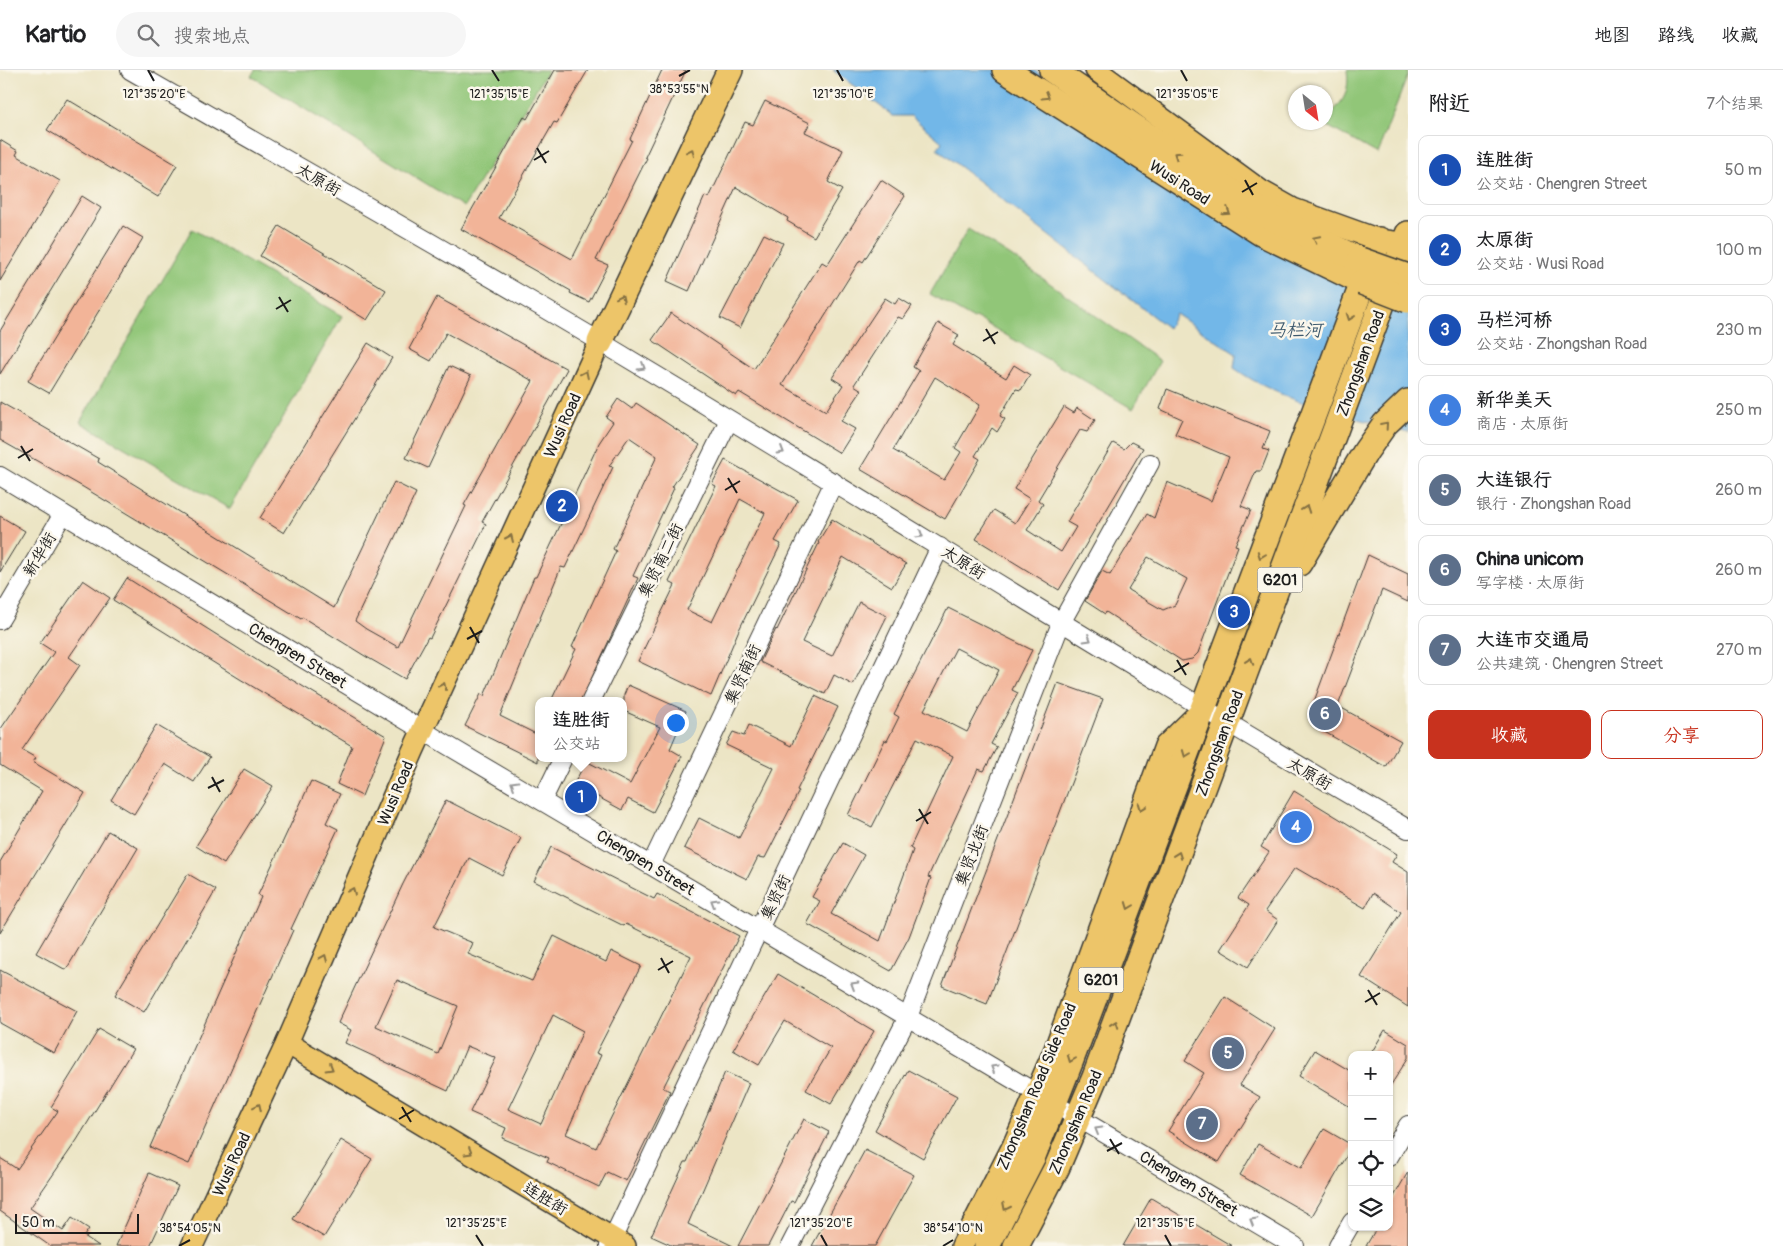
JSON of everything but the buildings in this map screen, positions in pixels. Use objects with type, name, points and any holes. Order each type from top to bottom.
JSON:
[{"type":"highway","points":[[600,342],[730,70]]},
{"type":"highway","points":[[1005,70],[1260,233],[1316,261],[1408,300]]},
{"type":"highway","points":[[1052,70],[1266,215],[1399,279]]},
{"type":"highway","points":[[1065,70],[1132,126]]},
{"type":"highway","name":"Zhongshan Road","points":[[986,1246],[1032,1156],[1044,1098],[1071,1060],[1379,240]]},
{"type":"highway","name":"Zhongshan Road","points":[[1016,1246],[1057,1166],[1099,1068],[1333,436],[1399,279],[1407,242]]},
{"type":"highway","points":[[1263,626],[1366,451],[1385,424],[1408,402]]},
{"type":"main road","points":[[1096,70],[1261,191],[1294,209],[1379,240],[1407,242]]},
{"type":"main road","name":"Wusi Road","points":[[192,1246],[287,1043],[423,730],[600,342]]},
{"type":"main road","name":"连胜街","points":[[287,1043],[615,1244]]},
{"type":"main road","name":"Zhongshan Road Side Road","points":[[962,1246],[1013,1146],[1044,1098]]},
{"type":"street","name":"太原街","points":[[130,70],[600,342],[834,482],[1227,724],[1408,829]]},
{"type":"street","name":"集贤南二街","points":[[593,697],[729,420]]},
{"type":"street","name":"集贤北街","points":[[790,1246],[908,1017],[1061,623],[1150,463]]},
{"type":"street","name":"Chengren Street","points":[[0,476],[423,730],[1294,1246]]},
{"type":"street","name":"集贤南街","points":[[651,865],[834,482]]},
{"type":"street","name":"新华街","points":[[0,620],[63,514]]},
{"type":"street","name":"集贤街","points":[[615,1244],[940,547]]},
{"type":"street","points":[[542,800],[561,762]]},
{"type":"street","points":[[1393,1150],[1408,1125]]},
{"type":"street","points":[[1338,1246],[1348,1229]]},
{"type":"green space","points":[[255,70],[548,70],[464,207],[251,76]]},
{"type":"green space","points":[[1347,70],[1408,70],[1408,75],[1377,154],[1333,129],[1333,111],[1344,97],[1348,78]]},
{"type":"green space","points":[[192,229],[342,316],[230,509],[80,422]]},
{"type":"green space","points":[[968,229],[1011,256],[1160,361],[1133,409],[975,317],[974,319],[930,294]]},
{"type":"water","name":"马栏河","points":[[833,70],[1034,70],[1121,139],[1408,311],[1408,432],[1318,408],[1274,391],[1234,368],[1236,354],[1176,314],[1168,328],[937,149],[942,142],[911,116],[893,116]]},
{"type":"place","name":"太原街","points":[[562,506]]},
{"type":"place","name":"马栏河桥","points":[[1234,612]]},
{"type":"place","name":"China unicom","points":[[1325,714]]},
{"type":"place","name":"连胜街","points":[[581,797]]},
{"type":"place","name":"新华美天","points":[[1296,827]]},
{"type":"place","name":"大连银行","points":[[1228,1053]]},
{"type":"place","name":"大连市交通局","points":[[1202,1124]]}]
